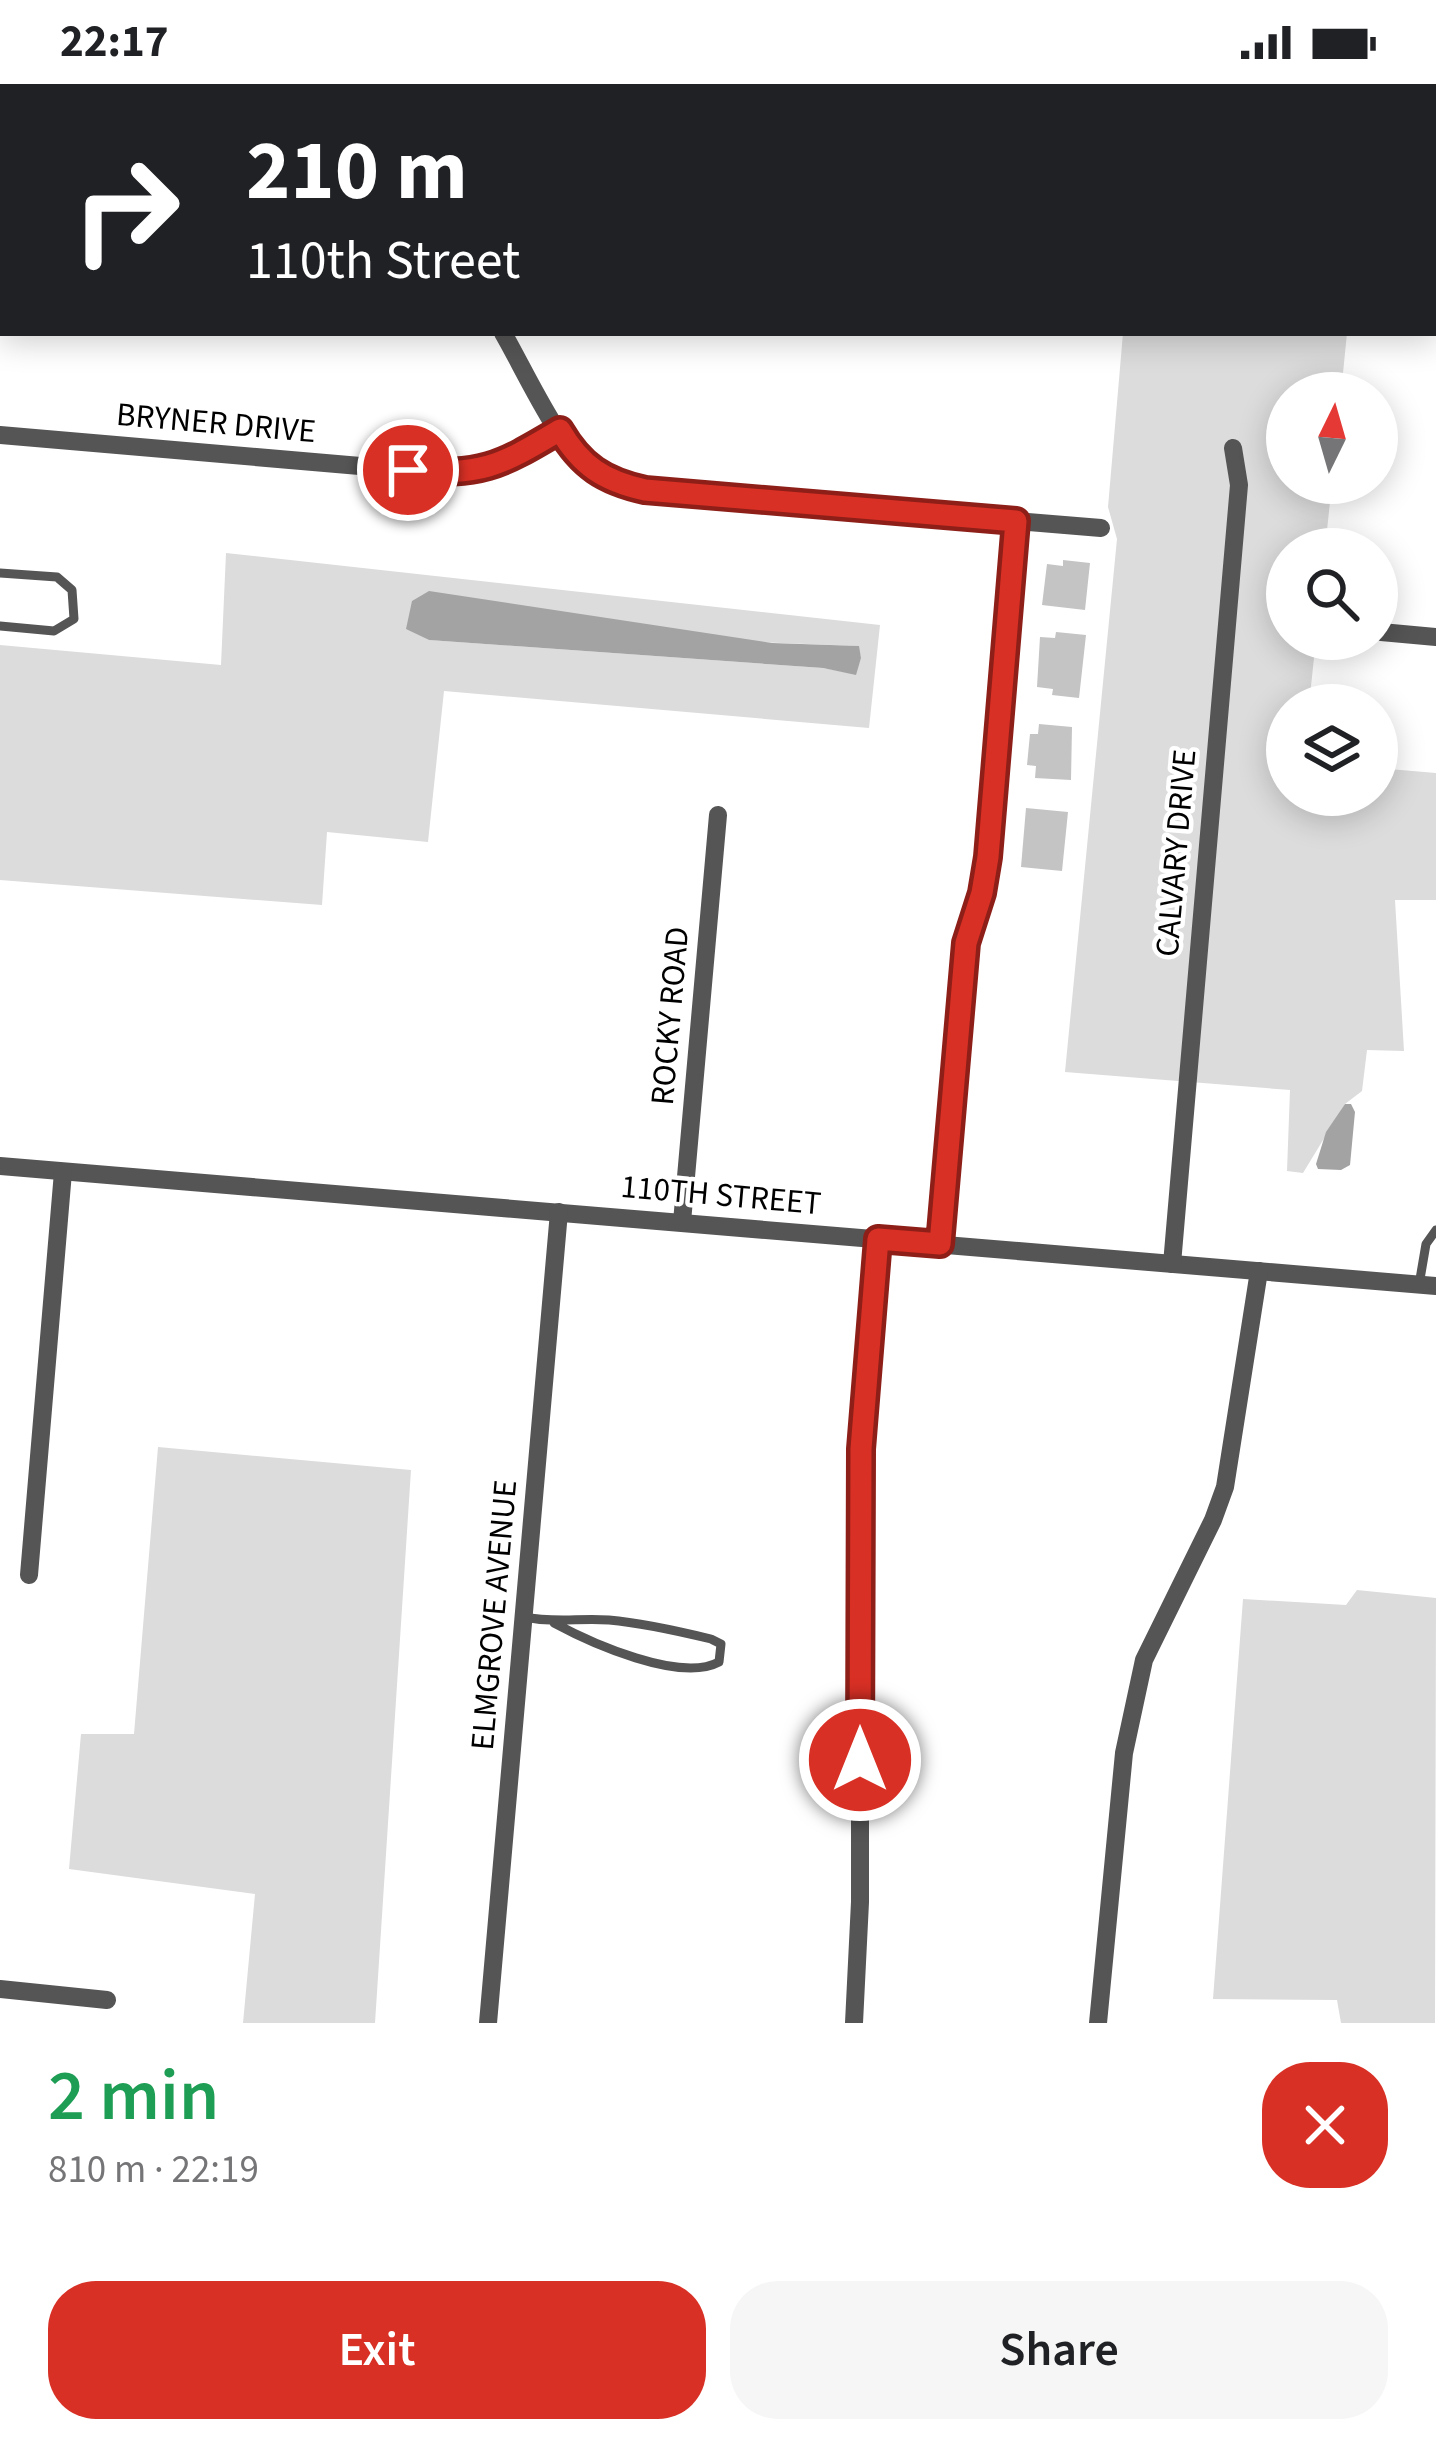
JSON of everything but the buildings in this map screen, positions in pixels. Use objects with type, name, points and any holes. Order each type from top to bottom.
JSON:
[{"type":"street","points":[[505,336],[574,455],[617,484],[1101,528]]},
{"type":"street","name":"BRYNER DRIVE","points":[[0,435],[453,473],[504,464],[560,430]]},
{"type":"street","name":"CALVARY DRIVE","points":[[1172,1264],[1239,485],[1233,448]]},
{"type":"street","points":[[940,1244],[966,943],[988,857],[1016,521]]},
{"type":"street","points":[[1398,634],[1436,637]]},
{"type":"street","name":"ROCKY ROAD","points":[[682,1222],[718,815]]},
{"type":"street","name":"110TH STREET","points":[[0,1166],[1428,1286]]},
{"type":"street","points":[[29,1574],[63,1172]]},
{"type":"street","name":"ELMGROVE AVENUE","points":[[488,2023],[560,1212]]},
{"type":"street","points":[[854,2023],[860,1902],[861,1458],[878,1239]]},
{"type":"street","points":[[1097,2023],[1129,1730],[1144,1660],[1214,1520],[1225,1487],[1259,1271]]},
{"type":"street","points":[[0,1989],[107,2000]]},
{"type":"lane","points":[[713,84],[736,84]]},
{"type":"lane","points":[[0,573],[57,577],[73,590],[74,603],[74,619],[54,631],[0,626]]},
{"type":"lane","points":[[1428,1286],[1426,1244],[1436,1230]]},
{"type":"lane","points":[[524,1617],[554,1623],[604,1619],[645,1625],[711,1639],[721,1644],[722,1652],[719,1662],[709,1667],[652,1661],[584,1639],[554,1623]]},
{"type":"shaded area","points":[[1123,336],[1347,336],[1343,372],[1266,372],[1266,504],[1330,504],[1327,528],[1266,528],[1266,660],[1314,660],[1311,684],[1266,684],[1266,816],[1398,816],[1398,770],[1436,773],[1436,900],[1395,900],[1404,1051],[1367,1050],[1362,1091],[1345,1104],[1303,1173],[1287,1171],[1290,1090],[1065,1072],[1117,539],[1108,507]]},
{"type":"shaded area","points":[[226,553],[880,625],[869,728],[444,691],[428,842],[327,832],[322,905],[0,880],[0,645],[221,665]],"holes":[[[406,628],[858,646],[861,658],[855,674],[429,640]]]},
{"type":"shaded area","points":[[429,591],[772,643],[859,646],[861,658],[856,675],[823,668],[429,640],[406,629],[412,601]]},
{"type":"shaded area","points":[[1345,1104],[1351,1104],[1355,1112],[1350,1165],[1341,1170],[1318,1169],[1326,1132]]},
{"type":"shaded area","points":[[158,1447],[411,1470],[375,2023],[243,2023],[255,1894],[69,1869],[81,1734],[134,1734]]},
{"type":"shaded area","points":[[1357,1590],[1436,1598],[1435,2023],[1341,2023],[1337,2000],[1213,1999],[1243,1599],[1346,1605]]},
{"type":"route","points":[[408,470],[478,471],[504,464],[560,430],[574,455],[592,471],[617,484],[645,490],[1016,521],[988,857],[966,943],[940,1244],[878,1239],[862,1420],[860,1760]]}]
